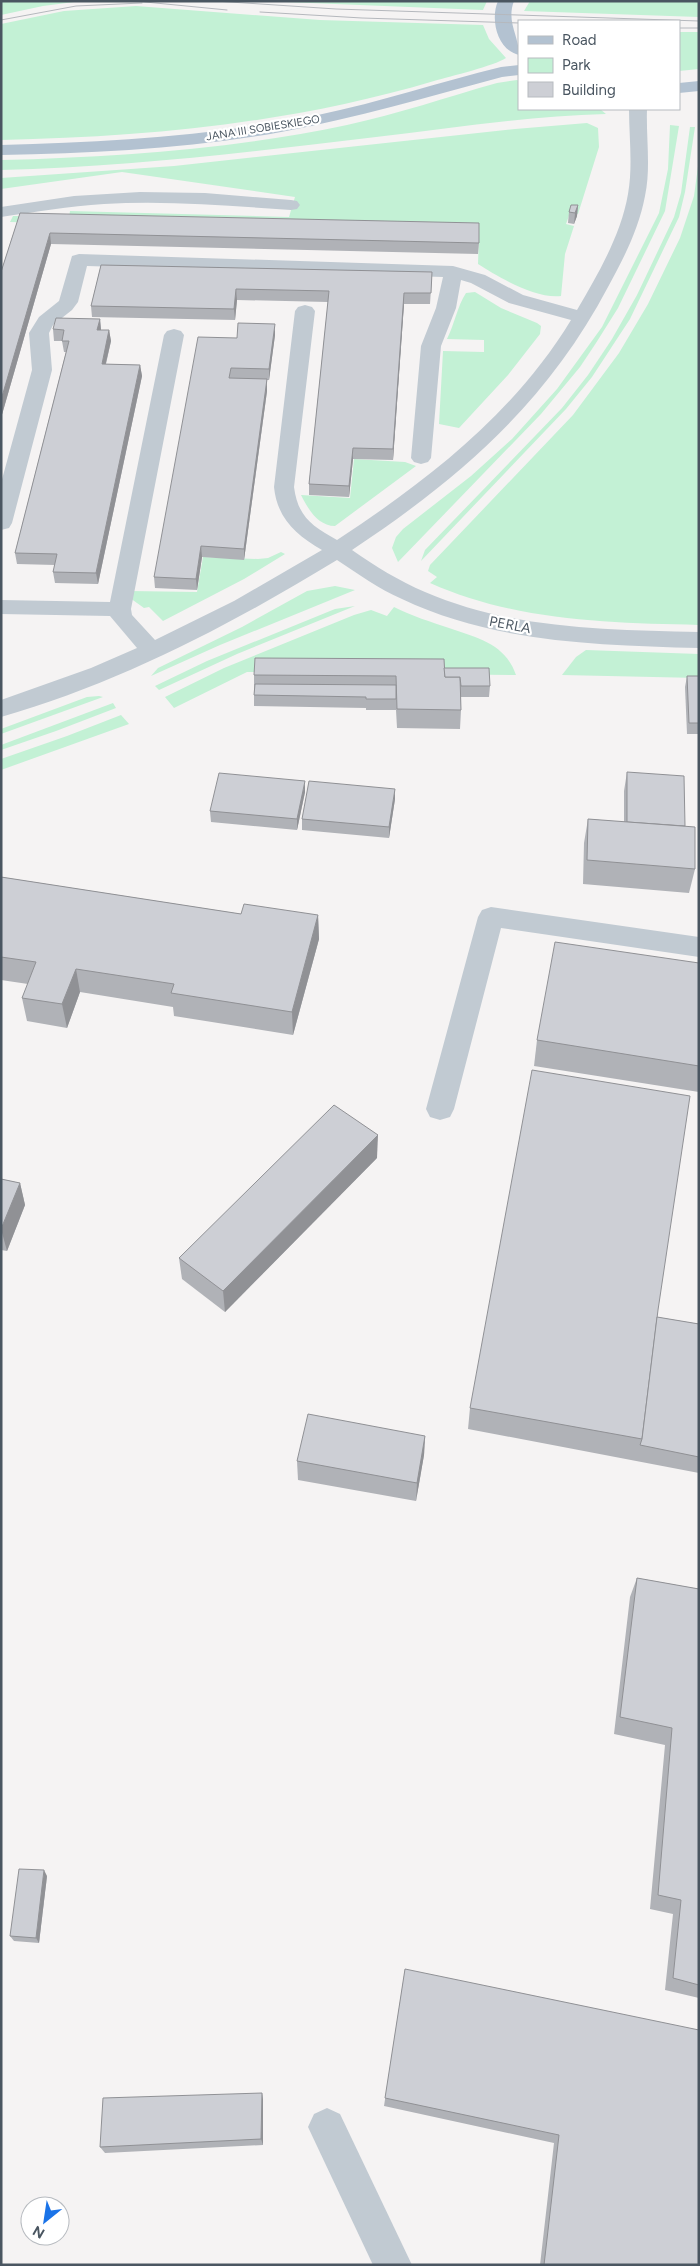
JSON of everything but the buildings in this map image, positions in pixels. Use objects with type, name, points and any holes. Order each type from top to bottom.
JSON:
[{"type":"main road","points":[[506,1],[502,8],[501,22],[505,34],[518,49]]},
{"type":"main road","name":"JANA III SOBIESKIEGO","points":[[1,150],[145,144],[268,129],[373,108],[501,72],[518,70]]},
{"type":"main road","points":[[680,88],[699,86]]},
{"type":"street","points":[[1,709],[152,650],[240,608],[337,550],[416,496],[466,455],[528,393],[552,363],[582,318],[615,256],[634,205],[639,164],[638,110]]},
{"type":"street","points":[[1,212],[57,203],[119,198],[212,199],[291,205]]},
{"type":"street","points":[[1,523],[42,370],[43,363],[38,347],[41,327],[66,305],[79,260],[453,272],[468,275],[516,300],[582,318]]},
{"type":"street","points":[[422,458],[431,346],[446,308],[453,272]]},
{"type":"street","name":"PERLA","points":[[305,311],[285,470],[284,502],[297,523],[401,590],[441,607],[480,618],[572,635],[699,640]]},
{"type":"street","points":[[152,650],[121,617],[120,609],[174,335]]},
{"type":"street","points":[[1,607],[120,609]]},
{"type":"street","points":[[440,1109],[491,917],[699,947]]},
{"type":"street","points":[[327,2127],[393,2265]]},
{"type":"green space","points":[[1,1],[82,1],[43,6],[1,15]]},
{"type":"green space","points":[[261,1],[487,1],[483,10]]},
{"type":"green space","points":[[530,1],[699,1],[699,17],[524,11]]},
{"type":"green space","points":[[136,6],[320,20],[483,25],[489,39],[506,58],[482,67],[381,95],[328,108],[274,117],[165,131],[1,140],[1,24],[64,11]]},
{"type":"green space","points":[[680,32],[699,32],[699,69],[680,71]]},
{"type":"green space","points":[[518,80],[518,110],[601,110],[606,114],[519,120],[188,158],[95,166],[1,170],[1,160],[131,154],[218,146],[304,133],[366,121],[497,83]]},
{"type":"green space","points":[[587,123],[598,128],[599,147],[578,214],[570,213],[566,224],[574,226],[565,254],[561,296],[551,296],[529,291],[506,281],[478,264],[479,234],[10,222],[13,216],[69,217],[70,211],[289,217],[295,197],[122,172],[1,189],[1,178],[174,166]]},
{"type":"green space","points":[[670,125],[679,126],[665,211],[618,308],[580,367],[541,414],[398,562],[392,548],[396,537],[403,529],[471,476],[512,439],[557,389],[602,327],[659,213],[668,169]]},
{"type":"green space","points":[[690,127],[695,127],[685,192],[679,217],[630,319],[592,377],[566,409],[421,561],[425,550],[562,408],[588,375],[612,339],[637,295],[674,217],[681,193]]},
{"type":"green space","points":[[699,159],[699,625],[562,618],[495,605],[462,596],[430,583],[437,577],[428,571],[430,565],[573,415],[619,353],[648,304],[680,238],[694,196]]},
{"type":"green space","points":[[475,292],[501,308],[541,326],[540,334],[508,375],[459,428],[439,424],[443,351],[484,352],[484,340],[447,339],[466,293]]},
{"type":"green space","points":[[354,459],[405,462],[416,466],[335,526],[324,523],[314,516],[301,495],[350,498]]},
{"type":"green space","points":[[281,552],[285,554],[244,579],[163,621],[149,607],[144,608],[130,598],[130,591],[197,592],[203,557],[258,559],[268,558]]},
{"type":"green space","points":[[335,586],[355,590],[220,645],[151,676],[158,668],[242,627],[307,591]]},
{"type":"green space","points":[[355,606],[237,654],[159,690],[155,686],[207,661],[335,609]]},
{"type":"green space","points":[[394,607],[489,643],[505,656],[516,675],[247,672],[174,708],[165,697],[224,668],[354,615],[371,610],[387,616]]},
{"type":"green space","points":[[586,650],[699,654],[699,678],[562,675],[576,657]]},
{"type":"green space","points":[[87,697],[103,697],[1,734],[1,729]]},
{"type":"green space","points":[[113,703],[116,708],[1,750],[1,745]]},
{"type":"green space","points":[[121,715],[129,724],[1,770],[1,759]]},
{"type":"tram line","points":[[135,1],[227,10]]},
{"type":"tram line","points":[[215,1],[336,9],[669,20]]},
{"type":"tram line","points":[[1,20],[76,6],[142,3]]},
{"type":"tram line","points":[[260,12],[362,18],[518,23]]},
{"type":"tram line","points":[[680,20],[699,21]]},
{"type":"tram line","points":[[680,28],[699,28]]}]
